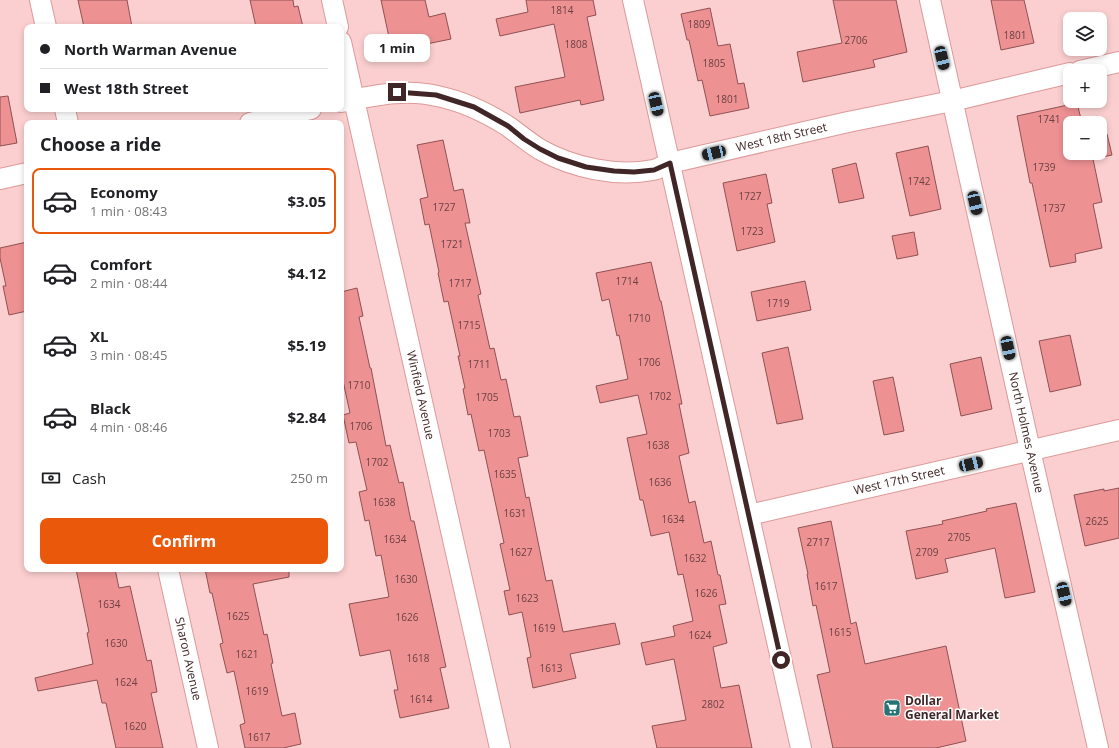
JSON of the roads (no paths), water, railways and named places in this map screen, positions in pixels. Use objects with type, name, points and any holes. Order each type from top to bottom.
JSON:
[{"type":"street","points":[[40,0],[45,24]]},
{"type":"street","points":[[332,0],[337,24]]},
{"type":"street","points":[[633,0],[801,748]]},
{"type":"street","name":"North Holmes Avenue","points":[[930,0],[1098,748]]},
{"type":"street","points":[[1107,65],[1119,62]]},
{"type":"street","name":"Winfield Avenue","points":[[344,67],[348,101],[500,748]]},
{"type":"street","name":"West 18th Street","points":[[348,101],[397,92],[436,95],[474,107],[508,126],[524,139],[540,149],[558,158],[586,167],[634,172],[654,170],[670,163],[1063,75]]},
{"type":"street","points":[[263,120],[298,112]]},
{"type":"street","points":[[0,179],[24,174]]},
{"type":"street","name":"West 17th Street","points":[[749,515],[1119,430]]},
{"type":"street","name":"Sharon Avenue","points":[[169,572],[208,748]]},
{"type":"place","name":"Dollar General Market","points":[[892,708]]}]
